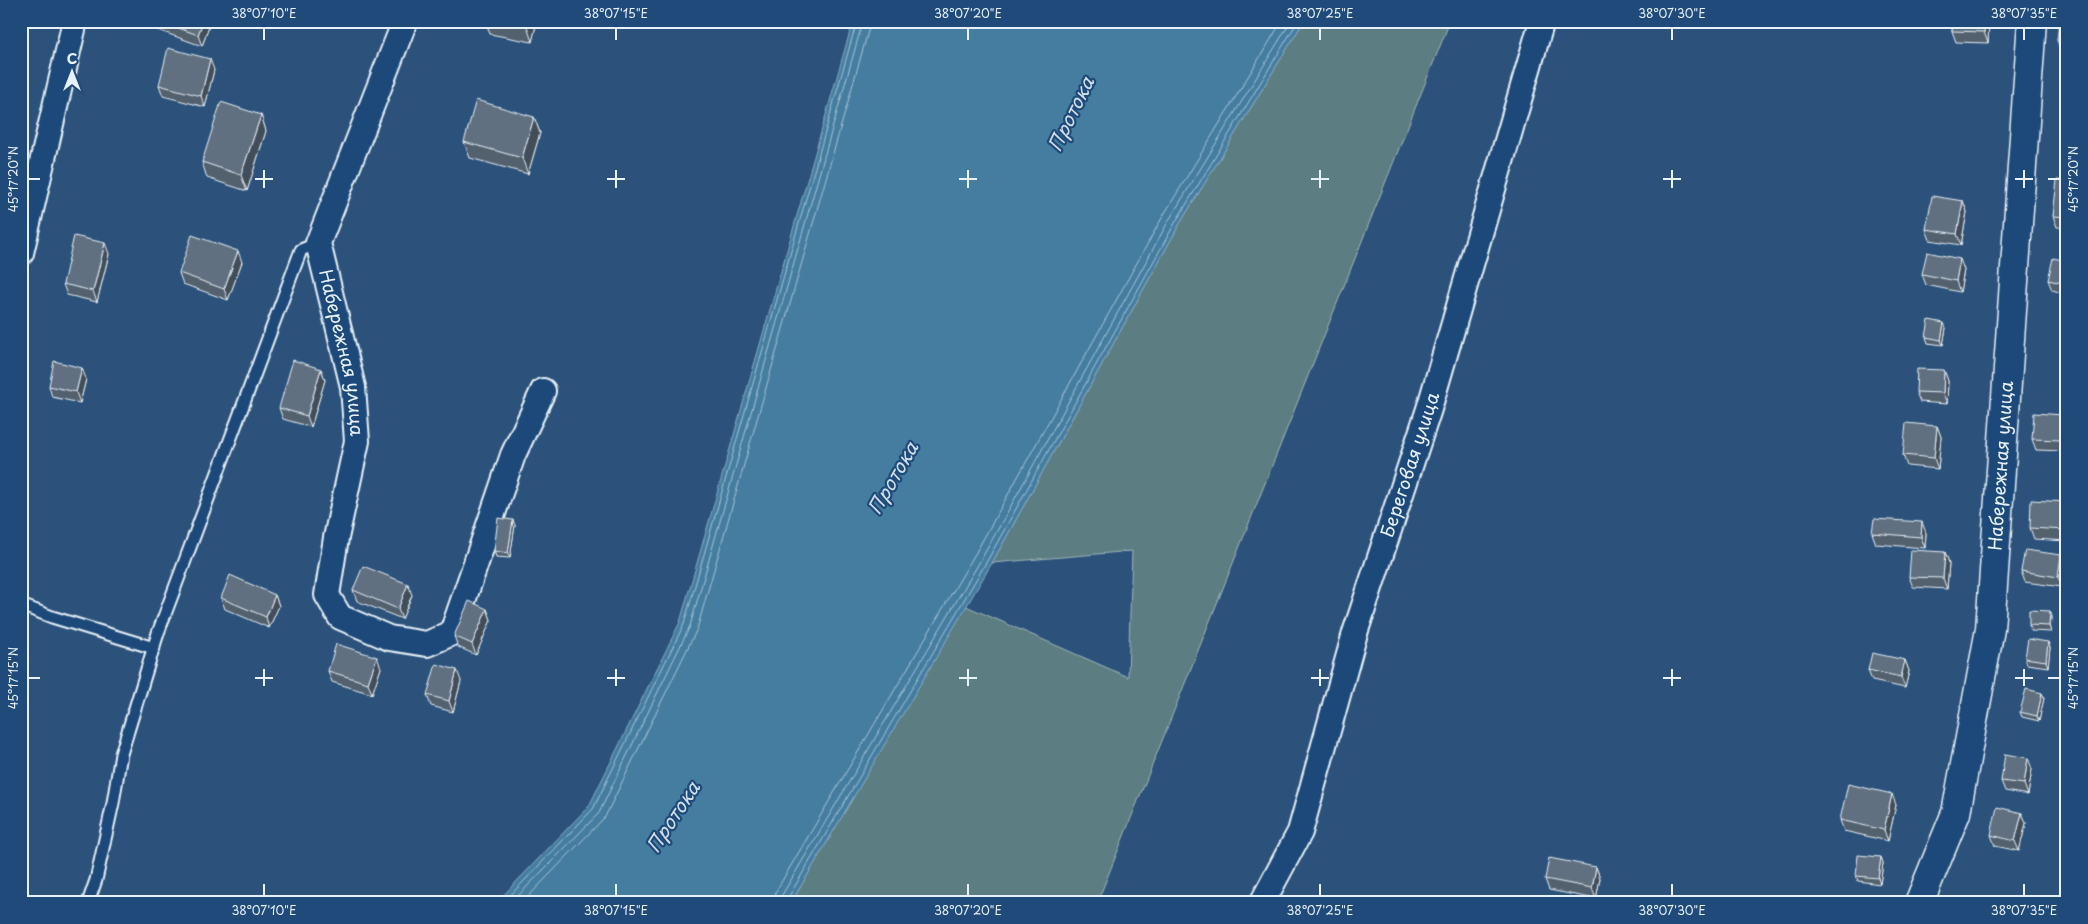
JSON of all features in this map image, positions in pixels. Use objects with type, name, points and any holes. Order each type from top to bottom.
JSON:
[{"type":"street","points":[[21,253],[75,21]]},
{"type":"street","name":"Набережная улица","points":[[405,21],[318,243],[353,387],[357,441],[336,538],[327,595],[340,617],[389,638],[427,644],[452,633],[513,455],[543,391]]},
{"type":"street","name":"Береговая улица","points":[[1262,903],[1300,832],[1355,633],[1429,409],[1542,21]]},
{"type":"street","name":"Набережная улица","points":[[1919,903],[1956,813],[1990,629],[2032,21]]},
{"type":"lane","points":[[88,903],[96,880],[122,754],[154,648],[301,250],[318,243]]},
{"type":"lane","points":[[21,606],[154,648]]},
{"type":"green space","points":[[1304,21],[1450,21],[1097,903],[791,903],[966,606],[1128,677],[1132,551],[992,563],[1179,225]]},
{"type":"water","name":"Протока","points":[[853,21],[1304,21],[1179,225],[992,563],[791,903],[496,903],[589,806],[680,622]]},
{"type":"building","points":[[159,21],[203,21],[198,35]]},
{"type":"building","points":[[502,21],[528,21],[527,26]]},
{"type":"building","points":[[1953,21],[1985,21],[1984,32],[1952,31]]},
{"type":"building","points":[[2059,21],[2067,21],[2067,41],[2057,40]]},
{"type":"building","points":[[168,48],[210,59],[201,96],[159,85]]},
{"type":"building","points":[[476,100],[534,117],[522,158],[464,142]]},
{"type":"building","points":[[221,102],[261,115],[241,175],[202,162]]},
{"type":"building","points":[[2067,110],[2067,133],[2063,133]]},
{"type":"building","points":[[2057,180],[2067,181],[2067,217],[2053,216]]},
{"type":"building","points":[[1932,196],[1963,201],[1957,234],[1926,229]]},
{"type":"building","points":[[192,235],[238,251],[224,289],[179,273]]},
{"type":"building","points":[[74,236],[105,243],[93,291],[63,284]]},
{"type":"building","points":[[1927,252],[1960,259],[1956,281],[1922,274]]},
{"type":"building","points":[[2053,258],[2067,261],[2067,284],[2048,280]]},
{"type":"building","points":[[1929,320],[1944,323],[1941,340],[1926,337]]},
{"type":"building","points":[[293,360],[321,369],[307,416],[279,408]]},
{"type":"building","points":[[54,361],[82,368],[76,392],[49,386]]},
{"type":"building","points":[[1917,369],[1944,370],[1943,393],[1916,392]]},
{"type":"building","points":[[2034,413],[2063,415],[2061,440],[2032,439]]},
{"type":"building","points":[[1906,423],[1937,426],[1934,458],[1903,455]]},
{"type":"building","points":[[2031,500],[2067,502],[2066,530],[2030,528]]},
{"type":"building","points":[[498,518],[513,520],[508,553],[494,551]]},
{"type":"building","points":[[1874,519],[1922,522],[1921,537],[1872,533]]},
{"type":"building","points":[[1911,550],[1945,552],[1943,578],[1909,577]]},
{"type":"building","points":[[2025,550],[2061,555],[2058,577],[2021,571]]},
{"type":"building","points":[[363,566],[408,584],[398,609],[353,590]]},
{"type":"building","points":[[230,575],[275,595],[266,617],[221,598]]},
{"type":"building","points":[[469,601],[487,609],[472,644],[454,636]]},
{"type":"building","points":[[2029,610],[2050,611],[2049,626],[2029,625]]},
{"type":"building","points":[[2028,639],[2048,642],[2046,661],[2025,658]]},
{"type":"building","points":[[336,644],[377,657],[368,683],[328,671]]},
{"type":"building","points":[[1872,653],[1905,660],[1901,677],[1868,670]]},
{"type":"building","points":[[436,664],[457,670],[449,701],[427,695]]},
{"type":"building","points":[[2026,689],[2042,693],[2037,716],[2020,712]]},
{"type":"building","points":[[2005,754],[2028,758],[2024,784],[2001,781]]},
{"type":"building","points":[[1848,784],[1892,794],[1884,830],[1840,820]]},
{"type":"building","points":[[1997,807],[2022,813],[2015,841],[1991,835]]},
{"type":"building","points":[[1858,855],[1881,857],[1878,878],[1856,876]]},
{"type":"building","points":[[1549,858],[1596,867],[1592,888],[1545,879]]}]
